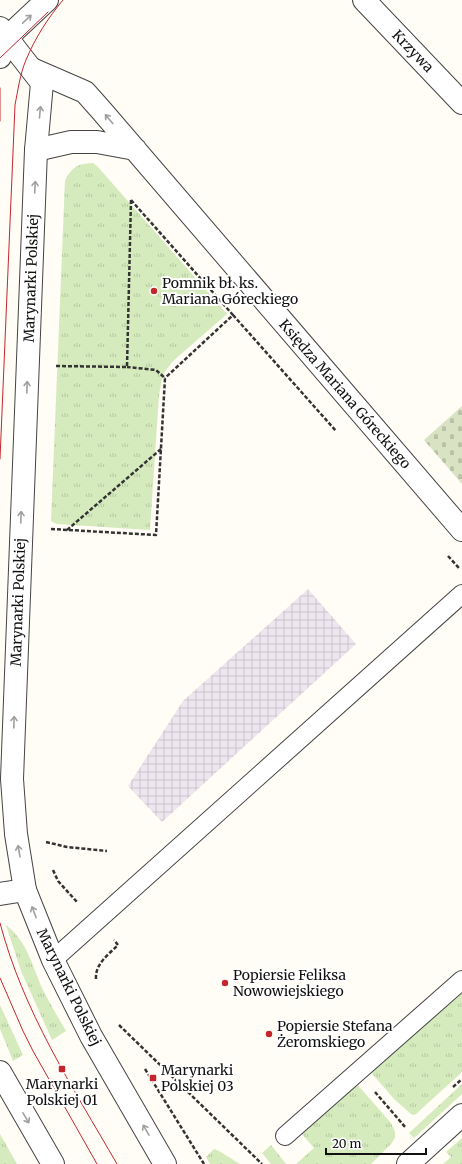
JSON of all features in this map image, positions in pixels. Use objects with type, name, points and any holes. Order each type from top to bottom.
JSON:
[{"type":"street","points":[[2,41],[47,0]]},
{"type":"street","name":"Krzywa","points":[[364,0],[462,103]]},
{"type":"street","name":"Marynarki Polskiej","points":[[2,41],[32,69],[42,83],[36,150],[12,779],[16,834],[25,890],[53,960],[91,1036],[165,1164]]},
{"type":"street","name":"Księdza Mariana Góreckiego","points":[[32,69],[85,92],[462,530]]},
{"type":"street","points":[[36,150],[71,142],[97,142],[135,149]]},
{"type":"street","points":[[0,894],[25,890]]},
{"type":"street","points":[[0,1072],[53,1164]]},
{"type":"street","points":[[408,1164],[462,1115]]},
{"type":"lane","points":[[53,960],[462,594]]},
{"type":"lane","points":[[285,1136],[462,980]]},
{"type":"path","points":[[43,529],[156,535],[165,378],[233,315],[131,200],[128,368]]},
{"type":"path","points":[[49,366],[156,370],[165,378]]},
{"type":"path","points":[[66,530],[161,448]]},
{"type":"path","points":[[46,842],[67,847],[107,851]]},
{"type":"path","points":[[52,868],[58,881],[118,945],[102,960],[96,974],[96,980]]},
{"type":"path","points":[[120,1032],[117,1024],[262,1164]]},
{"type":"path","points":[[141,1063],[154,1081],[204,1164]]},
{"type":"path","points":[[388,1107],[407,1128]]},
{"type":"shaded area","points":[[308,589],[356,644],[162,822],[128,786],[183,701]]},
{"type":"green space","points":[[93,163],[227,314],[172,362],[163,374],[159,395],[150,530],[57,524],[51,521],[65,180],[70,172],[79,165]]},
{"type":"green space","points":[[462,406],[462,484],[424,440]]},
{"type":"green space","points":[[6,925],[20,939],[29,955],[43,990],[66,1031],[52,1040],[21,971]]},
{"type":"green space","points":[[462,990],[462,1072],[416,1114],[413,1115],[394,1099],[369,1070]]},
{"type":"green space","points":[[0,1005],[23,1055],[13,1061],[0,1029]]},
{"type":"green space","points":[[356,1083],[391,1123],[395,1132],[395,1138],[391,1144],[371,1164],[296,1164],[314,1148],[301,1133]]},
{"type":"green space","points":[[462,1084],[462,1094],[414,1138],[409,1133]]},
{"type":"green space","points":[[0,1134],[17,1164],[0,1164]]},
{"type":"green space","points":[[462,1138],[462,1164],[443,1164],[451,1157],[446,1152]]},
{"type":"green space","points":[[271,1145],[286,1164],[271,1164],[262,1153]]},
{"type":"green space","points":[[214,1149],[240,1164],[210,1164],[206,1157]]},
{"type":"tram line","points":[[0,459],[15,105],[22,71],[33,44],[42,28],[63,0]]},
{"type":"tram line","points":[[0,58],[48,12]]},
{"type":"tram line","points":[[0,88],[0,121]]},
{"type":"tram line","points":[[0,923],[10,955],[35,1017],[66,1077],[117,1164]]},
{"type":"tram line","points":[[0,978],[33,1051],[97,1164]]},
{"type":"place","name":"Pomnik bł. ks. Mariana Góreckiego","points":[[154,291]]},
{"type":"place","name":"Popiersie Feliksa Nowowiejskiego","points":[[225,983]]},
{"type":"place","name":"Popiersie Stefana Żeromskiego","points":[[269,1034]]},
{"type":"place","name":"Marynarki Polskiej 01","points":[[62,1069]]},
{"type":"place","name":"Marynarki Polskiej 03","points":[[153,1078]]}]
